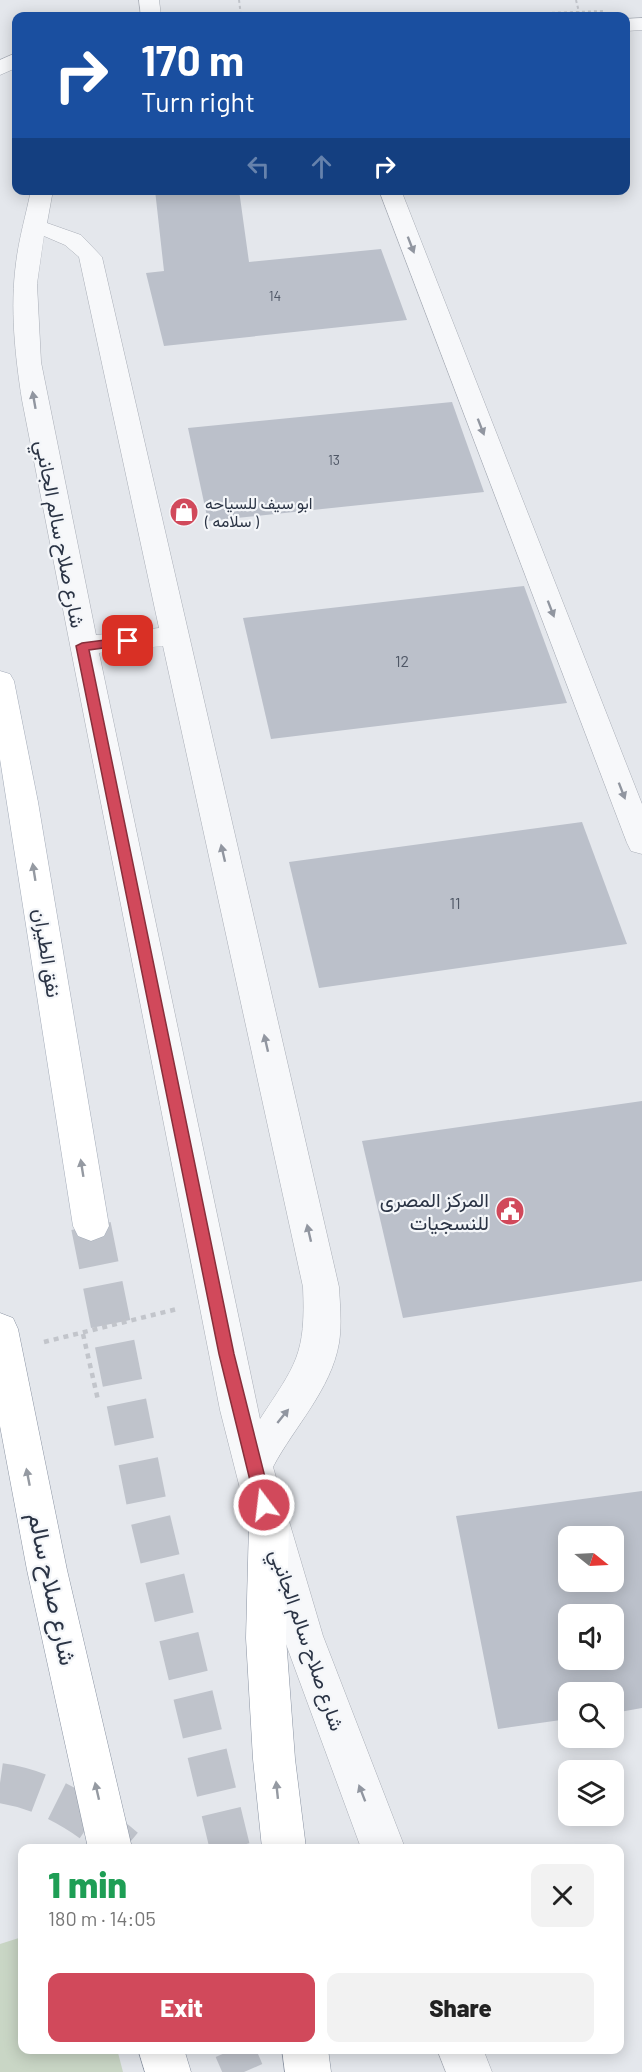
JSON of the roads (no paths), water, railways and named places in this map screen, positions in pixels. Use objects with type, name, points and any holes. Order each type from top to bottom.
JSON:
[{"type":"main road","name":"نفق الطيران","points":[[0,681],[23,802],[91,1226]]},
{"type":"main road","name":"شارع صلاح سالم","points":[[2,1340],[49,1581],[109,1844]]},
{"type":"main road","points":[[269,1524],[266,1638],[274,1758],[284,1844]]},
{"type":"main road","points":[[163,2054],[168,2072]]},
{"type":"main road","points":[[306,2054],[308,2072]]},
{"type":"street","name":"شارع صلاح سالم الجانبي","points":[[41,195],[30,246],[27,288],[28,353],[34,400],[215,1299],[269,1524],[324,1693],[381,1844]]},
{"type":"street","points":[[392,195],[642,843]]},
{"type":"street","points":[[35,227],[51,230],[76,240],[90,257],[321,1287],[323,1329],[314,1370],[303,1391],[275,1426],[254,1466]]},
{"type":"street","points":[[82,646],[174,636]]},
{"type":"street","points":[[462,2054],[469,2072]]},
{"type":"tunnel","points":[[91,1226],[147,1505],[229,1844]]},
{"type":"tunnel","points":[[0,1783],[51,1798],[97,1826],[120,1844]]},
{"type":"tunnel","points":[[236,2054],[244,2072]]},
{"type":"place","name":"ابو سيف للسياحه ( سلامه )","points":[[184,512]]},
{"type":"place","name":"المركز المصرى للنسجيات","points":[[510,1211]]}]
